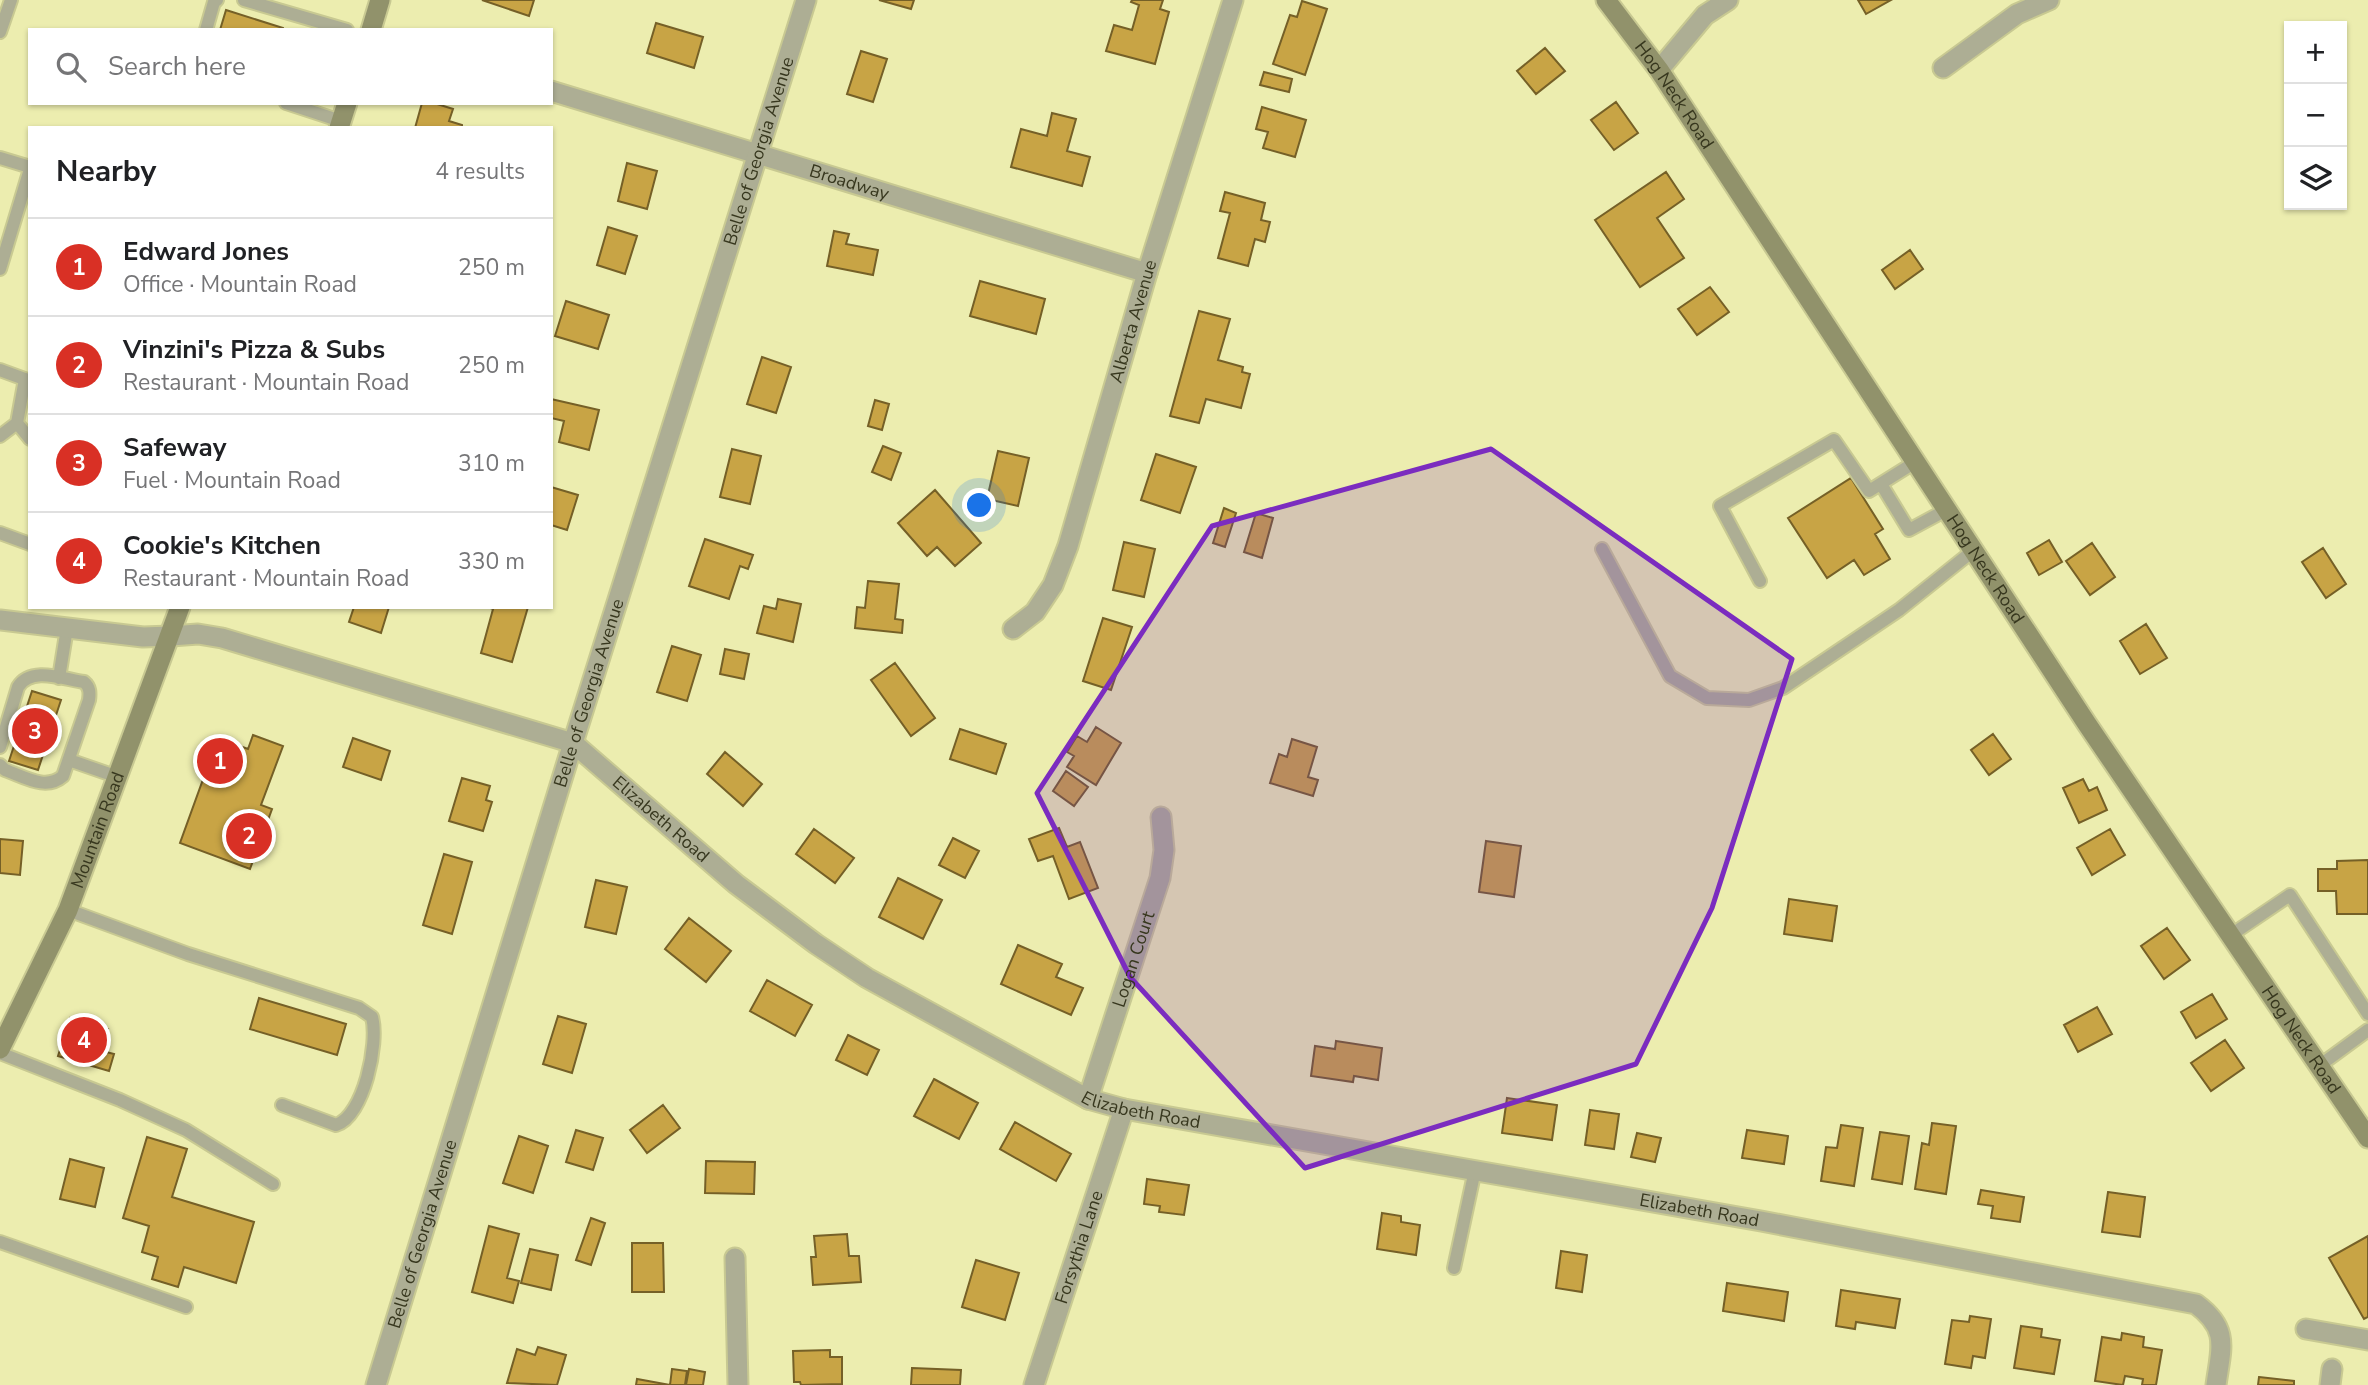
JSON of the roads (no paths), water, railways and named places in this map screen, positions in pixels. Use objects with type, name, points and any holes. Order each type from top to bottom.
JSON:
[{"type":"main road","points":[[372,28],[380,0]]},
{"type":"main road","name":"Hog Neck Road","points":[[1606,0],[1659,70],[2087,724],[2368,1138]]},
{"type":"main road","name":"Mountain Road","points":[[0,1051],[68,910],[179,609]]},
{"type":"street","name":"Belle of Georgia Avenue","points":[[376,1385],[573,743],[806,0]]},
{"type":"street","name":"Alberta Avenue","points":[[1013,629],[1035,612],[1052,584],[1068,546],[1147,273],[1233,0]]},
{"type":"street","points":[[1659,70],[1705,15],[1728,0]]},
{"type":"street","points":[[1942,68],[2017,14],[2049,0]]},
{"type":"street","name":"Broadway","points":[[553,92],[1147,273]]},
{"type":"street","name":"Elizabeth Road","points":[[0,620],[143,637],[198,634],[222,638],[573,743],[736,884],[816,944],[867,978],[1088,1099],[1124,1109],[1761,1221],[2196,1304],[2211,1315],[2221,1337],[2216,1385]]},
{"type":"street","name":"Logan Court","points":[[1088,1099],[1160,878],[1164,842],[1161,817]]},
{"type":"street","name":"Forsythia Lane","points":[[1034,1385],[1124,1109]]},
{"type":"street","points":[[735,1258],[738,1385]]},
{"type":"street","points":[[2306,1329],[2368,1340]]},
{"type":"lane","points":[[0,32],[11,0]]},
{"type":"lane","points":[[207,28],[214,2],[217,0]]},
{"type":"lane","points":[[244,0],[320,26]]},
{"type":"lane","points":[[297,105],[342,117]]},
{"type":"lane","points":[[0,158],[28,167]]},
{"type":"lane","points":[[0,269],[28,175]]},
{"type":"lane","points":[[0,370],[28,380],[17,423],[0,436]]},
{"type":"lane","points":[[17,423],[28,437]]},
{"type":"lane","points":[[1760,581],[1720,506],[1834,440],[1869,491],[1917,461]]},
{"type":"lane","points":[[1881,484],[1909,530],[1948,509]]},
{"type":"lane","points":[[0,533],[28,543]]},
{"type":"lane","points":[[1602,550],[1670,676],[1707,698],[1749,700],[1783,688],[1899,610],[1975,550]]},
{"type":"lane","points":[[58,678],[67,628]]},
{"type":"lane","points":[[0,747],[18,687],[23,680],[36,675],[84,682],[90,692],[64,776],[56,783],[48,784],[5,770],[0,765]]},
{"type":"lane","points":[[69,760],[118,777]]},
{"type":"lane","points":[[2231,934],[2290,895],[2368,1014]]},
{"type":"lane","points":[[68,910],[188,954],[359,1008],[372,1017],[375,1026],[374,1054],[350,1117],[336,1125],[282,1105]]},
{"type":"lane","points":[[2319,1066],[2368,1030]]},
{"type":"lane","points":[[0,1051],[186,1130],[274,1184]]},
{"type":"lane","points":[[1454,1268],[1475,1170]]},
{"type":"lane","points":[[0,1242],[186,1307]]},
{"type":"place","name":"Safeway","points":[[35,731]]},
{"type":"place","name":"Edward Jones","points":[[220,761]]},
{"type":"place","name":"Vinzini's Pizza & Subs","points":[[249,836]]},
{"type":"place","name":"Cookie's Kitchen","points":[[84,1040]]}]
